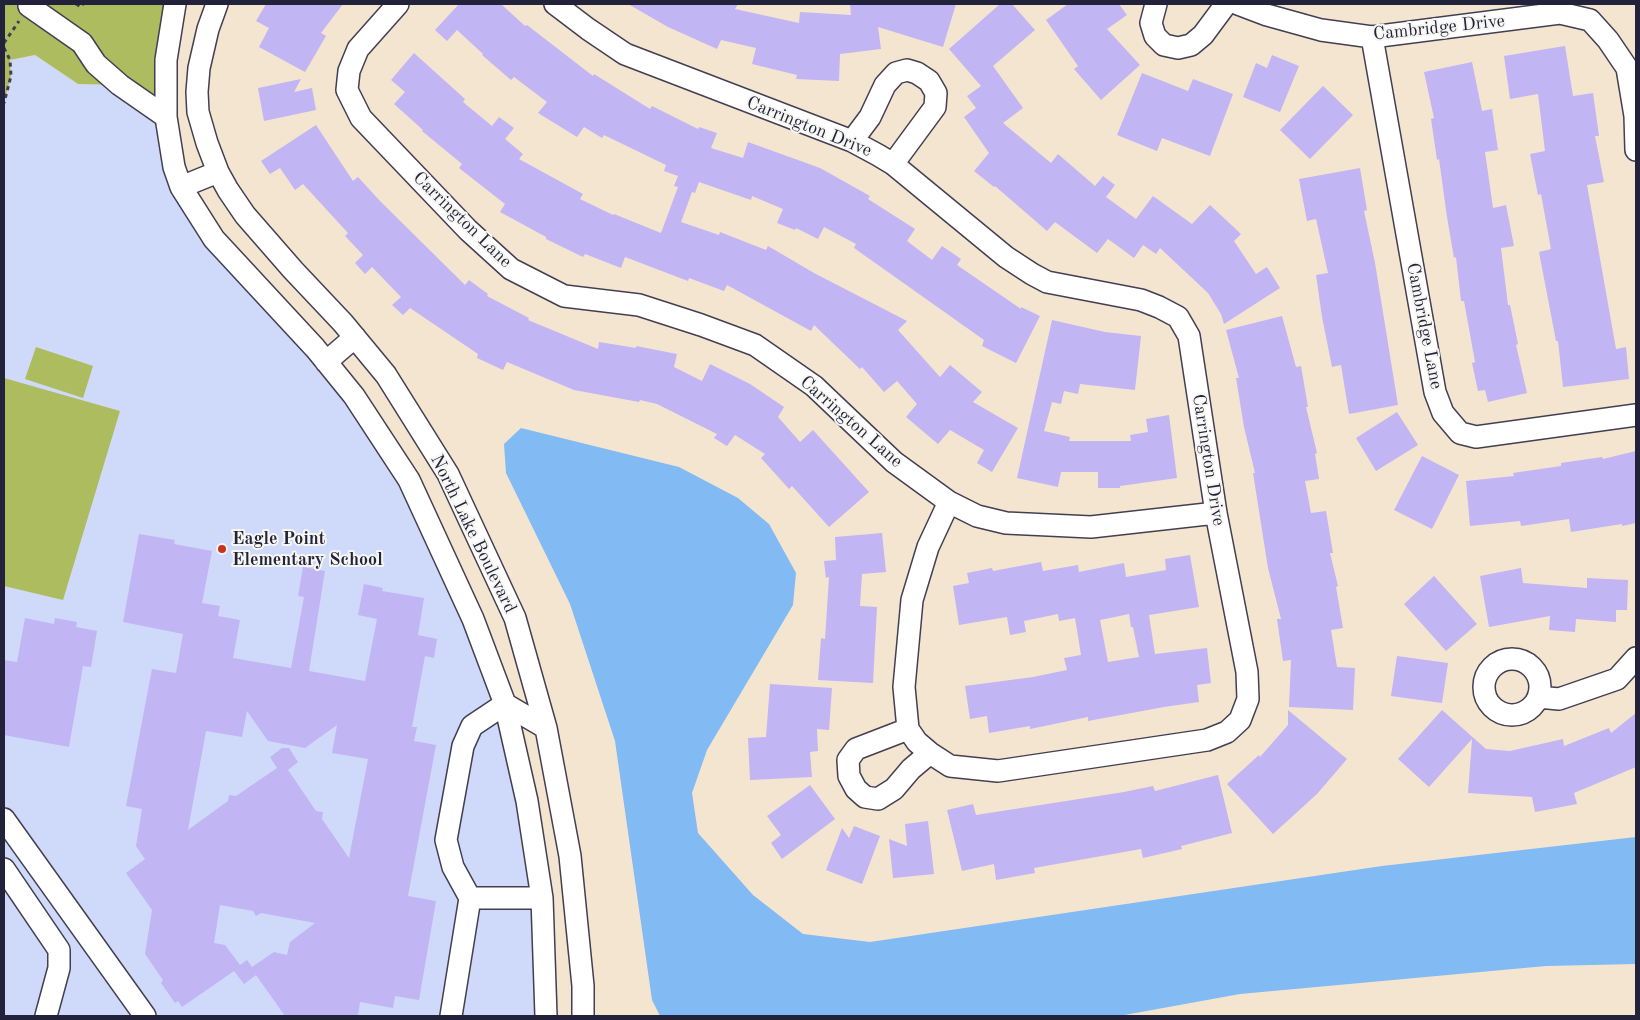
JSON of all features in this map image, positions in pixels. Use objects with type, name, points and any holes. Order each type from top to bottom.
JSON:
[{"type":"street","name":"North Lake Boulevard","points":[[175,4],[166,60],[166,117],[174,167],[181,187],[214,239],[326,362],[354,396],[409,480],[473,619],[505,704],[527,801],[542,898],[546,1016]]},
{"type":"street","name":"North Lake Boulevard","points":[[217,4],[199,68],[197,92],[198,112],[218,172],[245,215],[355,337],[386,375],[448,474],[515,618],[546,728],[570,856],[583,986],[583,1016]]},
{"type":"street","name":"Carrington Lane","points":[[398,4],[358,49],[349,71],[347,90],[361,118],[468,230],[512,268],[564,296],[638,305],[701,325],[754,345],[814,386],[894,462],[949,502],[976,516],[1006,523],[1091,527],[1216,513]]},
{"type":"street","name":"Carrington Drive","points":[[555,4],[588,30],[625,54],[852,141],[893,164],[1006,258],[1032,274],[1048,282],[1141,300],[1159,307],[1178,317],[1189,336],[1216,513],[1247,672],[1248,699],[1240,720],[1227,732],[1207,740],[998,770],[950,766],[917,742],[908,729]]},
{"type":"street","points":[[1156,4],[1151,22],[1155,36],[1164,45],[1178,48],[1192,45],[1203,35],[1226,4]]},
{"type":"street","name":"Cambridge Drive","points":[[1238,4],[1267,15],[1321,30],[1372,37],[1560,14],[1590,20],[1608,40],[1626,68],[1635,116],[1636,150]]},
{"type":"street","points":[[29,6],[82,43],[96,64],[120,85],[166,117]]},
{"type":"street","name":"Cambridge Lane","points":[[1372,37],[1435,392],[1443,414],[1460,433],[1476,437],[1636,415]]},
{"type":"street","points":[[852,141],[870,117],[886,85],[896,73],[907,70],[917,74],[929,81],[936,93],[935,107],[893,164]]},
{"type":"street","points":[[181,187],[218,172]]},
{"type":"street","points":[[326,362],[355,337]]},
{"type":"street","points":[[930,753],[911,769],[894,790],[878,799],[865,798],[856,789],[849,776],[848,760],[856,749],[908,729],[904,687],[912,600],[928,547],[949,502]]},
{"type":"street","points":[[1538,698],[1559,699],[1618,679],[1636,658]]},
{"type":"street","points":[[450,1016],[470,898],[453,867],[446,840],[463,746],[472,726],[505,704],[546,728]]},
{"type":"street","points":[[4,819],[145,1016]]},
{"type":"street","points":[[4,869],[58,950],[59,968],[46,1016]]},
{"type":"street","points":[[470,898],[542,898]]},
{"type":"path","points":[[76,4],[81,7],[83,4]]},
{"type":"path","points":[[4,48],[10,60],[11,76],[4,103]]},
{"type":"shaded area","name":"Eagle Point Elementary School","points":[[35,55],[78,84],[120,85],[166,117],[181,187],[354,396],[473,619],[527,801],[546,1016],[4,1016],[4,103],[11,76],[10,60]]},
{"type":"green space","points":[[4,4],[175,4],[166,117],[120,85],[78,84],[35,55],[10,60],[11,76],[4,103]]},
{"type":"green space","points":[[36,347],[93,366],[83,398],[25,379]]},
{"type":"green space","points":[[4,378],[120,411],[63,600],[4,586]]},
{"type":"water","points":[[521,428],[679,467],[738,498],[769,524],[796,573],[793,605],[707,750],[692,793],[698,833],[753,895],[803,934],[870,942],[1382,866],[1636,837],[1636,964],[1546,966],[1240,994],[1119,1016],[660,1016],[652,1000],[615,741],[570,604],[506,473],[504,444]]},
{"type":"building","points":[[266,4],[343,4],[321,33],[326,36],[305,72],[259,47],[269,28],[256,21]]},
{"type":"building","points":[[459,4],[501,4],[525,26],[527,25],[593,76],[594,74],[650,109],[652,106],[698,129],[699,127],[717,133],[711,148],[743,158],[748,142],[820,168],[870,196],[868,199],[915,229],[907,241],[932,260],[942,246],[961,259],[957,265],[1021,309],[1021,307],[1040,316],[1016,363],[982,346],[984,340],[854,248],[856,244],[824,227],[818,239],[796,228],[795,230],[777,223],[783,209],[752,196],[751,200],[699,182],[695,193],[692,192],[681,222],[719,235],[720,232],[766,250],[768,246],[814,273],[907,321],[898,330],[940,377],[950,365],[982,392],[973,402],[1018,428],[992,472],[977,463],[984,450],[950,430],[938,444],[906,417],[917,404],[897,381],[884,392],[862,367],[860,369],[814,325],[811,331],[727,285],[724,291],[689,278],[688,281],[625,257],[621,268],[585,254],[583,257],[546,239],[546,237],[500,212],[505,204],[459,168],[462,164],[422,131],[394,104],[405,92],[391,80],[414,53],[465,99],[463,102],[492,126],[499,117],[514,128],[505,139],[523,154],[519,159],[583,194],[580,199],[613,215],[661,233],[678,187],[674,186],[678,176],[664,171],[666,165],[604,135],[602,138],[584,127],[577,137],[538,113],[547,102],[514,77],[511,80],[457,30],[447,41],[435,30]]},
{"type":"building","points":[[628,4],[738,4],[735,9],[799,23],[800,12],[851,15],[850,4],[956,4],[943,47],[878,27],[881,49],[840,54],[839,81],[796,79],[797,75],[752,64],[756,48],[721,40],[717,49],[668,27]]},
{"type":"building","points":[[1000,4],[1012,4],[1035,30],[993,66],[1023,108],[1003,123],[1051,163],[1058,154],[1095,186],[1103,176],[1115,185],[1106,197],[1136,219],[1153,196],[1192,224],[1210,205],[1241,234],[1234,241],[1256,274],[1267,267],[1280,288],[1224,324],[1221,314],[1208,293],[1160,248],[1156,254],[1143,245],[1134,258],[1108,239],[1097,253],[1055,222],[1047,231],[995,186],[974,171],[989,153],[964,117],[976,108],[967,96],[981,86],[949,49]]},
{"type":"building","points":[[1068,4],[1119,4],[1127,15],[1107,29],[1140,65],[1101,100],[1074,69],[1078,66],[1046,20]]},
{"type":"building","points":[[1565,46],[1573,96],[1593,93],[1599,136],[1595,136],[1604,182],[1587,185],[1616,349],[1626,347],[1629,379],[1563,387],[1558,341],[1556,341],[1539,252],[1551,249],[1541,194],[1538,195],[1530,154],[1545,151],[1538,94],[1510,99],[1504,56]]},
{"type":"building","points":[[1272,55],[1299,66],[1280,112],[1243,97],[1256,63],[1267,68]]},
{"type":"building","points":[[1472,62],[1482,111],[1492,109],[1498,150],[1485,152],[1493,208],[1506,205],[1514,246],[1501,248],[1508,305],[1510,305],[1518,344],[1516,345],[1527,393],[1488,402],[1485,390],[1478,391],[1472,363],[1475,362],[1464,301],[1461,301],[1456,257],[1454,258],[1439,159],[1437,160],[1431,119],[1434,118],[1424,72]]},
{"type":"building","points":[[1142,73],[1188,91],[1193,79],[1233,94],[1210,156],[1162,138],[1157,151],[1117,135]]},
{"type":"building","points":[[301,79],[294,92],[312,88],[316,110],[264,121],[258,88]]},
{"type":"building","points":[[1323,86],[1353,115],[1310,159],[1280,130]]},
{"type":"building","points":[[316,125],[353,181],[358,177],[465,285],[469,280],[488,294],[487,296],[529,318],[528,320],[598,349],[599,342],[636,348],[636,346],[677,354],[674,367],[702,381],[710,364],[750,384],[784,407],[778,417],[800,442],[813,430],[869,492],[829,527],[792,486],[789,489],[761,458],[765,454],[735,435],[727,446],[714,438],[717,434],[657,404],[574,390],[507,362],[503,370],[477,358],[478,354],[410,308],[403,315],[392,305],[401,297],[372,267],[365,274],[355,263],[363,255],[345,236],[348,233],[303,184],[295,190],[280,168],[270,174],[261,161]]},
{"type":"building","points":[[1360,168],[1367,210],[1364,211],[1375,263],[1398,405],[1349,414],[1341,365],[1332,367],[1322,317],[1316,275],[1328,273],[1316,219],[1307,221],[1299,179]]},
{"type":"building","points":[[1282,316],[1296,367],[1301,366],[1308,407],[1306,407],[1317,453],[1315,454],[1319,479],[1305,481],[1311,513],[1326,511],[1333,553],[1330,553],[1338,586],[1336,587],[1343,628],[1331,630],[1337,667],[1355,668],[1353,710],[1289,707],[1291,660],[1283,661],[1277,619],[1281,619],[1268,568],[1253,473],[1255,473],[1244,427],[1236,378],[1239,378],[1226,330]]},
{"type":"building","points":[[1052,320],[1105,332],[1141,336],[1135,390],[1080,384],[1078,394],[1064,391],[1061,404],[1052,402],[1044,431],[1070,437],[1069,441],[1131,441],[1130,435],[1148,432],[1146,419],[1169,415],[1177,478],[1120,486],[1120,488],[1098,488],[1098,472],[1061,472],[1058,487],[1017,478]]},
{"type":"building","points":[[1397,412],[1418,445],[1376,471],[1356,438]]},
{"type":"building","points":[[1636,451],[1636,523],[1571,532],[1569,519],[1521,526],[1520,521],[1470,526],[1466,481],[1514,476],[1513,473],[1561,466],[1561,463],[1602,457],[1603,459]]},
{"type":"building","points":[[1422,456],[1459,475],[1432,529],[1394,510]]},
{"type":"building","points":[[882,533],[886,572],[862,574],[860,606],[877,607],[873,683],[818,680],[821,638],[825,639],[829,577],[826,578],[824,561],[836,560],[835,537]]},
{"type":"building","points":[[139,534],[175,540],[174,544],[212,551],[202,603],[220,606],[218,616],[240,620],[233,658],[291,668],[304,597],[298,596],[303,567],[325,571],[309,671],[365,681],[377,619],[358,615],[364,584],[383,588],[382,591],[424,598],[418,635],[437,639],[434,658],[425,656],[412,727],[417,727],[414,741],[436,745],[408,896],[436,901],[419,1000],[395,996],[393,1008],[360,1002],[358,1016],[285,1016],[256,975],[244,984],[234,971],[182,1007],[178,1001],[175,1003],[161,983],[163,980],[145,954],[152,910],[126,873],[145,859],[136,846],[142,809],[126,806],[152,669],[176,673],[183,634],[123,622]],"holes":[[[247,711],[268,741],[305,748],[337,725],[332,753],[368,759],[349,858],[322,819],[323,812],[316,811],[288,770],[298,762],[289,748],[282,748],[270,757],[277,768],[236,796],[229,795],[228,801],[188,830],[206,731],[242,737]],[[220,905],[253,911],[256,916],[261,913],[315,923],[290,942],[287,955],[274,952],[252,967],[247,960],[240,965],[225,945],[214,943]]]},
{"type":"building","points":[[1190,555],[1199,607],[1149,615],[1155,654],[1207,648],[1211,683],[1197,685],[1199,702],[1088,721],[1088,717],[1030,729],[1030,726],[989,733],[987,716],[970,719],[965,686],[1033,677],[1067,670],[1064,658],[1081,655],[1075,618],[1059,621],[1058,614],[1024,621],[1026,632],[1010,635],[1007,617],[959,625],[953,586],[969,583],[967,573],[992,568],[993,571],[1041,562],[1043,571],[1078,565],[1079,572],[1124,563],[1126,577],[1166,570],[1165,559]],"holes":[[[1129,614],[1131,627],[1133,627],[1139,657],[1108,662],[1100,620]]]},
{"type":"building","points":[[1521,568],[1523,583],[1587,588],[1587,578],[1628,580],[1627,610],[1616,610],[1616,622],[1576,619],[1575,632],[1549,630],[1550,616],[1489,627],[1480,576]]},
{"type":"building","points":[[1434,576],[1477,624],[1446,651],[1404,604]]},
{"type":"building","points":[[25,618],[54,624],[55,618],[77,622],[76,627],[97,631],[91,667],[83,666],[69,747],[4,735],[4,660],[17,662]]},
{"type":"building","points":[[1397,656],[1448,663],[1442,703],[1391,696]]},
{"type":"building","points":[[770,684],[832,688],[829,730],[817,729],[818,751],[810,752],[812,777],[750,780],[748,738],[766,737]]},
{"type":"building","points":[[1288,710],[1347,759],[1317,794],[1273,834],[1227,784],[1259,755],[1260,757],[1288,725]]},
{"type":"building","points":[[1442,710],[1486,749],[1510,751],[1563,739],[1564,746],[1609,728],[1611,733],[1636,713],[1636,767],[1574,793],[1577,804],[1535,812],[1532,797],[1468,793],[1472,739],[1429,787],[1398,759]]},
{"type":"building","points":[[1218,775],[1232,833],[1181,846],[1182,849],[1143,858],[1141,849],[1034,868],[1035,873],[996,880],[994,864],[962,871],[947,810],[973,804],[976,815],[1153,786],[1155,791]]},
{"type":"building","points":[[810,785],[835,819],[782,859],[771,843],[781,835],[767,816]]},
{"type":"building","points":[[928,821],[934,874],[893,878],[889,839],[907,846],[905,824]]},
{"type":"building","points":[[854,826],[880,836],[862,884],[826,870],[842,828],[849,838]]},
{"type":"place","name":"Eagle Point Elementary School","points":[[222,549]]}]
